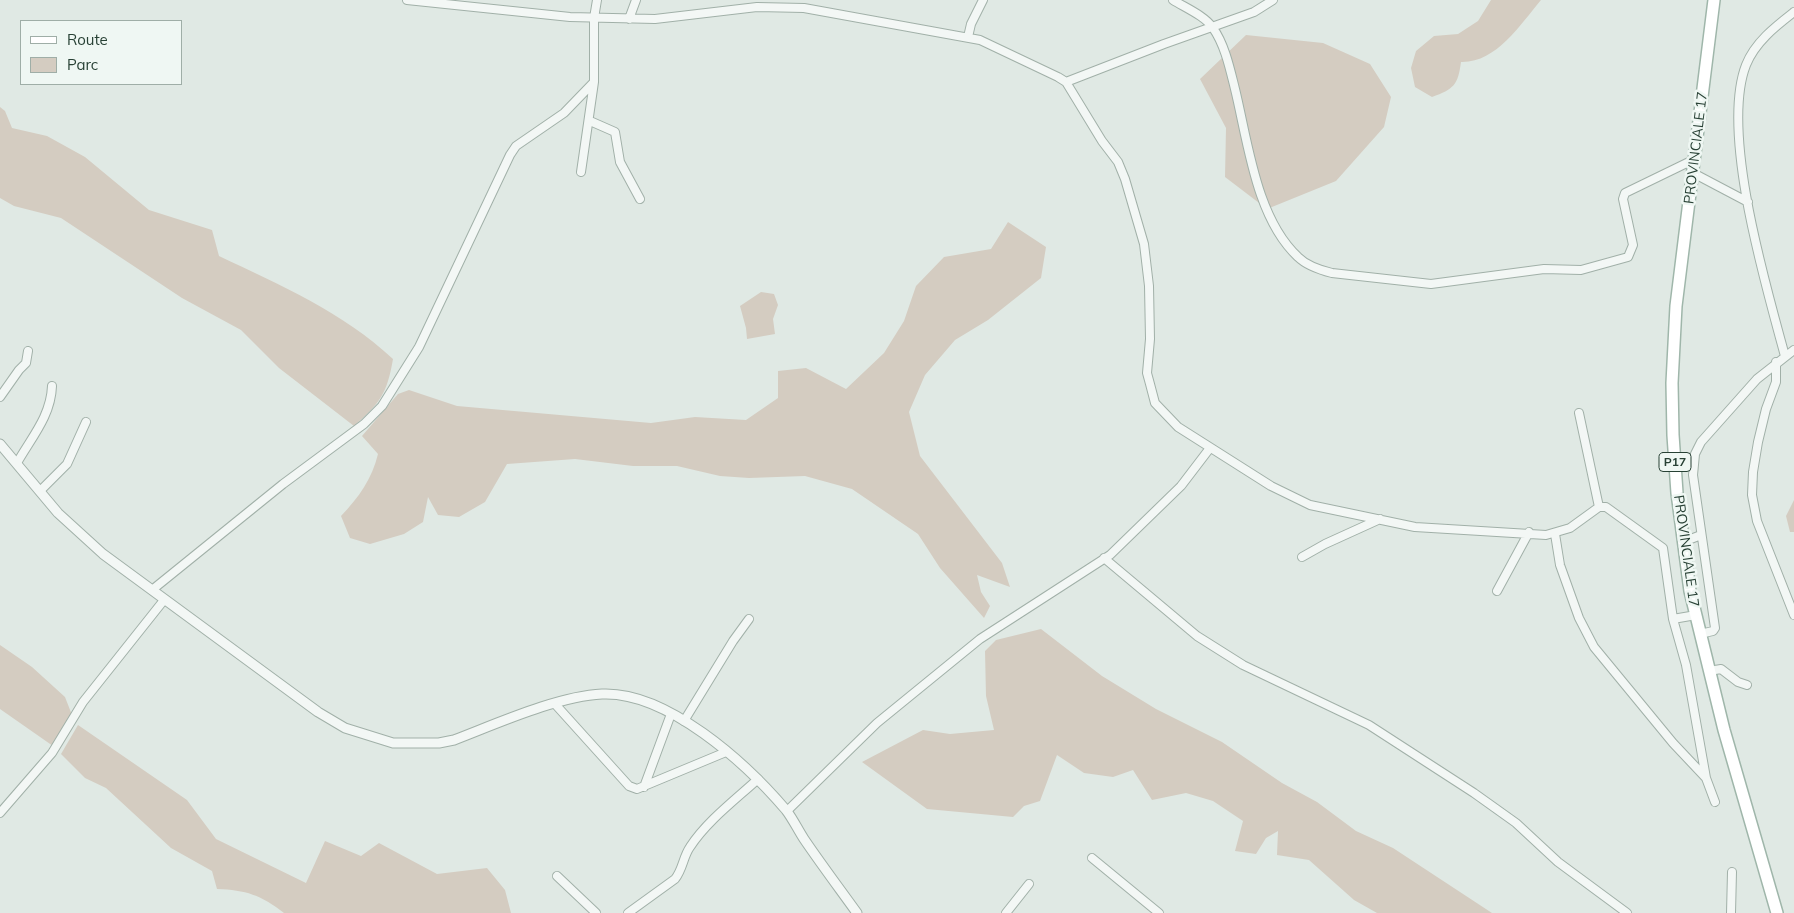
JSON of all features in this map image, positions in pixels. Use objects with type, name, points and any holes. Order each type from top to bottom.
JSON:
[{"type":"main road","name":"PROVINCIALE 17","points":[[1714,0],[1676,306],[1672,383],[1673,435],[1690,591],[1709,671],[1777,913]]},
{"type":"street","points":[[407,0],[485,10],[594,18],[684,17],[738,9],[768,7],[804,8],[980,40],[1066,82],[1102,141],[1118,162],[1144,244],[1149,286],[1150,339],[1147,373],[1155,403],[1168,418],[1210,448],[1271,486],[1310,505],[1415,527],[1453,531],[1555,534],[1570,528],[1599,507]]},
{"type":"street","points":[[581,172],[590,121],[594,82],[594,18],[597,0]]},
{"type":"street","points":[[629,18],[636,0]]},
{"type":"street","points":[[738,9],[747,0]]},
{"type":"street","points":[[968,37],[971,24],[983,0]]},
{"type":"street","points":[[1173,0],[1212,26],[1228,62],[1257,181],[1275,227],[1298,258],[1318,269],[1332,273],[1431,284],[1544,269],[1581,270],[1621,260],[1628,257],[1633,245],[1623,199],[1625,193],[1695,158]]},
{"type":"street","points":[[1066,82],[1212,26],[1254,12],[1273,0]]},
{"type":"street","points":[[1785,356],[1748,202],[1741,162],[1739,126],[1743,73],[1753,52],[1766,36],[1794,12]]},
{"type":"street","points":[[152,590],[283,484],[364,424],[382,406],[419,348],[510,155],[516,146],[564,113],[594,82]]},
{"type":"street","points":[[590,121],[615,132],[620,162],[640,199]]},
{"type":"street","points":[[1693,173],[1748,202]]},
{"type":"street","points":[[1700,634],[1713,631],[1715,628],[1693,474],[1695,454],[1701,442],[1736,402],[1776,362],[1794,350]]},
{"type":"street","points":[[0,397],[15,374],[26,363],[28,351]]},
{"type":"street","points":[[1776,362],[1776,382],[1766,409],[1758,442],[1753,472],[1752,495],[1757,521],[1794,615]]},
{"type":"street","points":[[17,463],[37,434],[50,402],[52,386]]},
{"type":"street","points":[[1579,413],[1599,507]]},
{"type":"street","points":[[40,491],[67,464],[86,422]]},
{"type":"street","points":[[0,444],[78,533],[164,600],[318,712],[345,728],[393,743],[439,743],[454,740],[577,697],[603,694],[633,697],[654,705],[684,721],[726,752],[758,779],[787,811],[857,913]]},
{"type":"street","points":[[787,811],[877,723],[980,639],[1104,558],[1181,486],[1210,448]]},
{"type":"street","points":[[1599,507],[1613,511],[1663,548],[1673,619],[1686,666],[1706,778],[1715,802]]},
{"type":"street","points":[[1302,557],[1325,544],[1380,519]]},
{"type":"street","points":[[1497,590],[1529,532]]},
{"type":"street","points":[[1555,534],[1563,574],[1579,618],[1594,648],[1673,743],[1706,778]]},
{"type":"street","points":[[1684,542],[1701,536]]},
{"type":"street","points":[[1104,558],[1197,636],[1243,665],[1369,725],[1474,793],[1516,823],[1558,862],[1627,913]]},
{"type":"street","points":[[0,813],[52,753],[83,702],[164,600]]},
{"type":"street","points":[[1673,619],[1696,615]]},
{"type":"street","points":[[684,721],[733,641],[749,619]]},
{"type":"street","points":[[1709,671],[1721,669],[1738,682],[1747,685]]},
{"type":"street","points":[[555,704],[629,786],[644,787],[726,752]]},
{"type":"street","points":[[644,787],[671,714]]},
{"type":"street","points":[[628,913],[675,879],[680,872],[689,848],[732,802],[758,779]]},
{"type":"street","points":[[1092,858],[1159,913]]},
{"type":"street","points":[[1731,913],[1732,872]]},
{"type":"street","points":[[556,876],[596,913]]},
{"type":"street","points":[[1006,913],[1029,884]]},
{"type":"green space","points":[[1491,0],[1541,0],[1516,31],[1496,49],[1474,61],[1461,62],[1456,81],[1450,88],[1432,97],[1415,87],[1411,68],[1416,51],[1434,36],[1458,34],[1478,21]]},
{"type":"green space","points":[[1246,35],[1323,43],[1370,64],[1391,97],[1384,127],[1336,181],[1267,209],[1225,177],[1226,128],[1200,79]]},
{"type":"green space","points":[[0,107],[5,111],[12,128],[47,136],[85,157],[149,210],[212,230],[219,256],[332,313],[374,342],[393,359],[385,390],[376,404],[354,426],[279,368],[241,330],[182,298],[61,218],[14,206],[0,198]]},
{"type":"green space","points":[[1008,222],[1046,247],[1041,278],[988,320],[955,340],[925,375],[909,412],[920,456],[1002,563],[1010,587],[977,575],[981,592],[990,606],[984,618],[940,568],[918,534],[852,489],[805,476],[749,478],[720,476],[677,466],[633,466],[575,459],[507,464],[485,502],[459,517],[438,515],[428,497],[423,522],[404,534],[370,544],[350,538],[341,516],[364,487],[372,472],[378,454],[362,436],[398,394],[409,390],[457,406],[651,423],[695,417],[746,420],[778,398],[778,371],[806,368],[846,389],[884,353],[904,321],[916,286],[944,257],[991,249]]},
{"type":"green space","points":[[761,292],[774,294],[778,305],[773,319],[775,334],[747,339],[740,306]]},
{"type":"green space","points":[[1794,500],[1794,532],[1790,532],[1786,516]]},
{"type":"green space","points":[[1041,629],[1102,676],[1156,709],[1222,742],[1282,783],[1317,802],[1356,831],[1393,848],[1492,913],[1377,913],[1354,900],[1309,860],[1277,855],[1278,831],[1266,838],[1256,854],[1235,851],[1243,821],[1213,801],[1186,793],[1152,800],[1133,770],[1113,777],[1084,773],[1057,755],[1040,801],[1024,806],[1013,817],[927,809],[862,762],[923,730],[950,734],[994,730],[986,696],[985,651],[996,640]]},
{"type":"green space","points":[[0,645],[32,667],[65,697],[72,715],[53,746],[0,709]]},
{"type":"green space","points":[[78,725],[187,800],[216,839],[306,883],[325,841],[361,856],[379,843],[437,874],[487,868],[505,890],[511,913],[284,913],[268,902],[245,892],[217,889],[212,871],[171,848],[106,788],[85,778],[61,754]]}]
